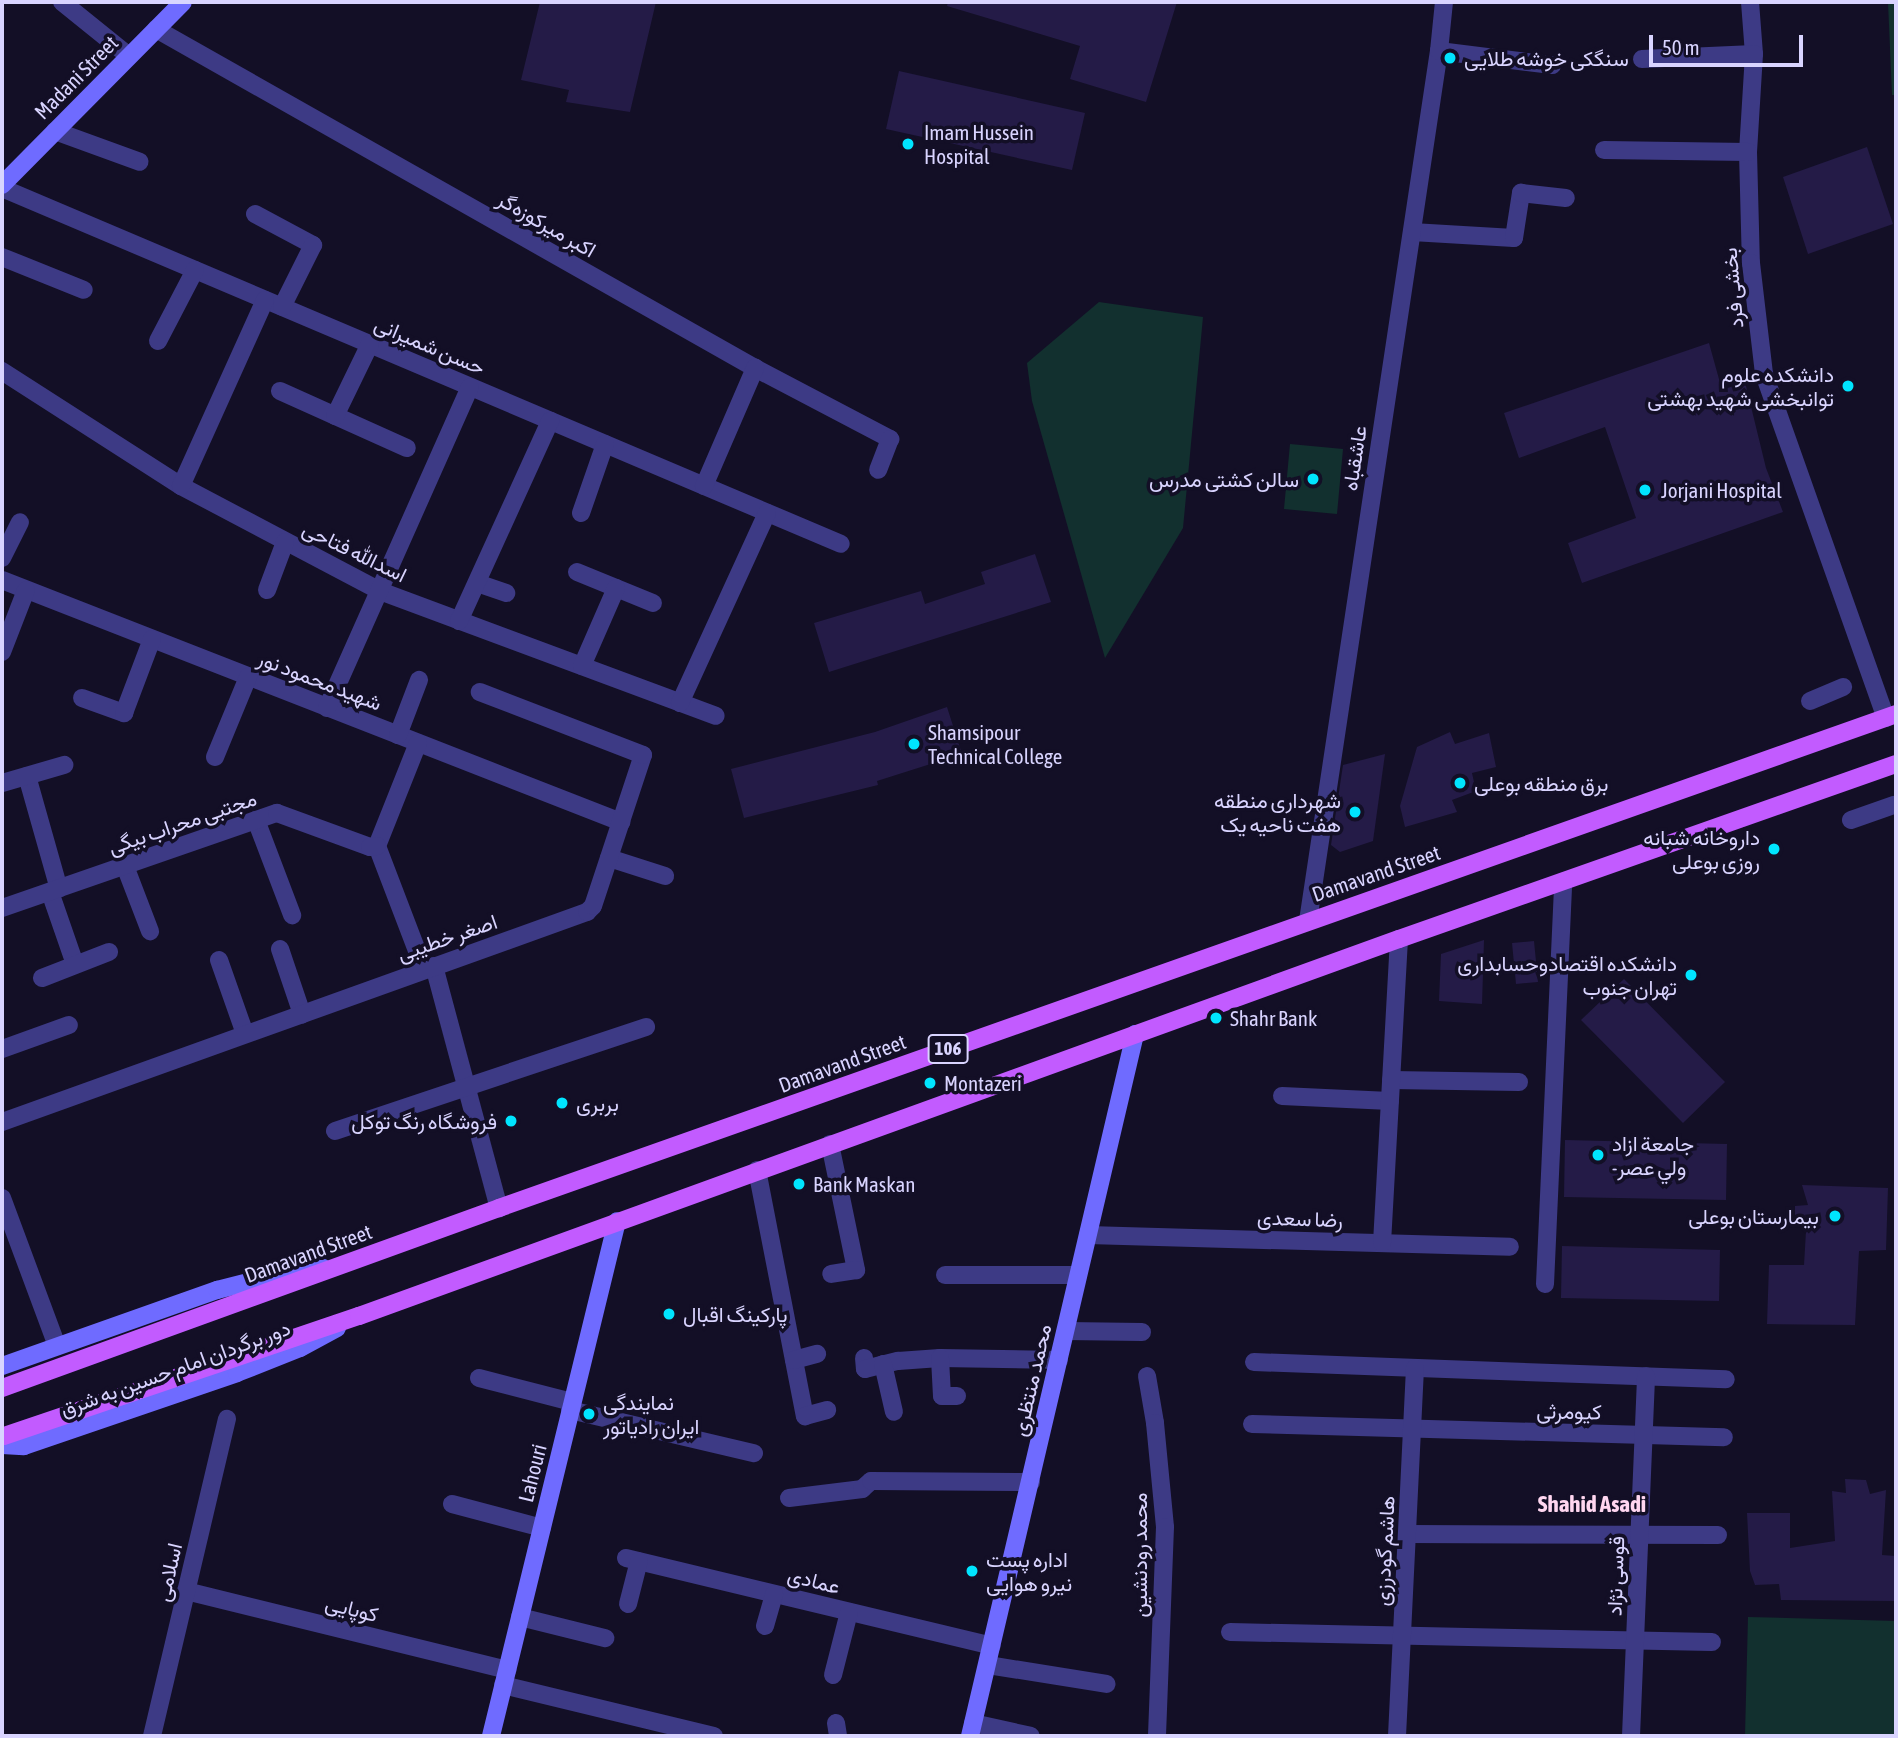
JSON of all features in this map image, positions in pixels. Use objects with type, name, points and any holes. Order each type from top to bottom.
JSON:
[{"type":"main road","name":"Madani Street","points":[[2,186],[183,2]]},
{"type":"main road","name":"Damavand Street","points":[[2,1388],[499,1208],[1891,716]]},
{"type":"main road","name":"106","points":[[4,1444],[1399,939],[1896,764]]},
{"type":"main road","name":"محمد منتظری","points":[[972,1730],[1135,1034]]},
{"type":"main road","name":"Lahouri","points":[[491,1736],[617,1221]]},
{"type":"main road","points":[[2,1366],[217,1290],[292,1271],[340,1266]]},
{"type":"street","points":[[62,2],[129,56]]},
{"type":"street","name":"عاشقباه","points":[[1308,921],[1439,51],[1444,2]]},
{"type":"street","name":"بخشی فرد","points":[[1750,2],[1754,54],[1748,152],[1751,263],[1764,374],[1891,716]]},
{"type":"street","name":"اکبر میرکوزه‌گر","points":[[156,29],[755,368],[890,439],[878,470]]},
{"type":"street","points":[[1439,51],[1552,65]]},
{"type":"street","points":[[1642,59],[1754,54]]},
{"type":"street","points":[[55,131],[140,162]]},
{"type":"street","points":[[1604,150],[1748,152]]},
{"type":"street","name":"حسن شمیرانی","points":[[2,186],[841,544]]},
{"type":"street","points":[[1412,232],[1514,238],[1521,193],[1566,198]]},
{"type":"street","points":[[181,486],[273,303],[313,245],[255,214]]},
{"type":"street","points":[[2,257],[85,290]]},
{"type":"street","points":[[158,341],[195,270]]},
{"type":"street","points":[[335,415],[370,344]]},
{"type":"street","points":[[704,486],[755,368]]},
{"type":"street","name":"اسدالله فتاحی","points":[[2,371],[181,486],[380,591],[716,716]]},
{"type":"street","points":[[327,708],[470,387]]},
{"type":"street","points":[[280,391],[407,447]]},
{"type":"street","points":[[460,621],[550,421]]},
{"type":"street","points":[[581,513],[606,444]]},
{"type":"street","points":[[680,703],[767,513]]},
{"type":"street","points":[[2,558],[20,522]]},
{"type":"street","points":[[267,590],[285,542]]},
{"type":"street","points":[[577,572],[653,603]]},
{"type":"street","name":"شهید محمود نور","points":[[2,580],[621,822]]},
{"type":"street","points":[[477,583],[506,593]]},
{"type":"street","points":[[582,666],[616,588]]},
{"type":"street","points":[[2,652],[26,590]]},
{"type":"street","points":[[82,698],[124,713],[152,639]]},
{"type":"street","points":[[215,757],[248,677]]},
{"type":"street","points":[[398,735],[419,680]]},
{"type":"street","points":[[1810,701],[1843,687]]},
{"type":"street","name":"اصغر خطیبی","points":[[2,1122],[587,912],[593,906],[643,755],[480,692]]},
{"type":"street","points":[[418,743],[377,846],[429,968],[466,1086],[499,1208]]},
{"type":"street","points":[[2,783],[64,765]]},
{"type":"street","points":[[27,776],[75,964]]},
{"type":"street","points":[[1851,820],[1895,805]]},
{"type":"street","name":"مجتبی محراب بیگی","points":[[2,908],[277,813],[370,847],[377,846]]},
{"type":"street","points":[[256,820],[292,915]]},
{"type":"street","points":[[609,858],[666,876]]},
{"type":"street","points":[[125,866],[150,931]]},
{"type":"street","points":[[1545,1284],[1563,881]]},
{"type":"street","points":[[1382,1243],[1399,939]]},
{"type":"street","points":[[280,948],[302,1014]]},
{"type":"street","points":[[42,978],[110,952]]},
{"type":"street","points":[[219,961],[245,1034]]},
{"type":"street","points":[[2,1049],[69,1025]]},
{"type":"street","points":[[335,1131],[646,1027]]},
{"type":"street","points":[[1391,1080],[1519,1082]]},
{"type":"street","points":[[1282,1097],[1390,1101]]},
{"type":"street","points":[[830,1144],[856,1270],[831,1274]]},
{"type":"street","points":[[757,1170],[805,1416],[827,1410]]},
{"type":"street","points":[[2,1198],[57,1346]]},
{"type":"street","name":"رضا سعدی","points":[[1088,1235],[1510,1247]]},
{"type":"street","points":[[945,1275],[1078,1275]]},
{"type":"street","points":[[1066,1331],[1142,1332]]},
{"type":"street","points":[[794,1360],[817,1354]]},
{"type":"street","points":[[864,1357],[865,1369],[890,1362],[940,1357],[1059,1360]]},
{"type":"street","points":[[940,1357],[942,1396],[957,1396]]},
{"type":"street","points":[[890,1362],[894,1412]]},
{"type":"street","points":[[1254,1362],[1726,1379]]},
{"type":"street","name":"هاشم گودرزی","points":[[1397,1736],[1415,1368]]},
{"type":"street","name":"محمد رودنشین","points":[[1147,1376],[1155,1423],[1165,1527],[1157,1736]]},
{"type":"street","name":"قوسی نژاد","points":[[1631,1736],[1646,1376]]},
{"type":"street","points":[[479,1378],[571,1406],[754,1453]]},
{"type":"street","name":"اسلامی","points":[[152,1736],[227,1419]]},
{"type":"street","name":"کیومرثی","points":[[1252,1424],[1724,1437]]},
{"type":"street","points":[[789,1498],[862,1489],[871,1481],[1031,1482]]},
{"type":"street","points":[[452,1504],[542,1528]]},
{"type":"street","points":[[1407,1534],[1718,1535]]},
{"type":"street","name":"عمادی","points":[[628,1604],[633,1560],[992,1646]]},
{"type":"street","name":"کوپایی","points":[[187,1591],[505,1678],[686,1733],[714,1736]]},
{"type":"street","points":[[765,1626],[774,1594]]},
{"type":"street","points":[[833,1675],[849,1612]]},
{"type":"street","points":[[520,1617],[605,1638]]},
{"type":"street","points":[[1230,1632],[1635,1643],[1712,1642]]},
{"type":"street","points":[[988,1665],[1106,1684]]},
{"type":"street","points":[[972,1730],[1031,1736]]},
{"type":"green space","points":[[1888,2],[1896,2],[1896,95],[1892,95]]},
{"type":"green space","points":[[1099,302],[1203,317],[1183,528],[1105,658],[1032,401],[1027,363]]},
{"type":"green space","name":"سالن کشتی مدرس","points":[[1290,444],[1343,449],[1337,514],[1284,509]]},
{"type":"green space","points":[[1748,1617],[1896,1621],[1896,1736],[1745,1736]]},
{"type":"building","points":[[540,2],[656,2],[630,112],[566,102],[569,90],[521,80]]},
{"type":"building","points":[[948,2],[1177,2],[1146,102],[1070,79],[1080,46],[947,6]]},
{"type":"building","points":[[899,71],[1085,113],[1072,170],[886,129]]},
{"type":"building","points":[[1867,147],[1893,224],[1808,254],[1783,177]]},
{"type":"building","points":[[1709,343],[1722,390],[1745,382],[1766,468],[1783,512],[1582,583],[1568,543],[1636,518],[1605,427],[1519,458],[1504,413]]},
{"type":"building","points":[[1035,554],[1051,602],[829,672],[814,623],[921,591],[925,604],[985,584],[981,572]]},
{"type":"building","points":[[947,707],[962,754],[877,781],[878,785],[744,818],[731,769],[875,732]]},
{"type":"building","points":[[1450,732],[1455,744],[1489,733],[1496,767],[1472,773],[1476,791],[1452,800],[1457,812],[1405,827],[1400,806],[1417,747]]},
{"type":"building","points":[[1385,754],[1373,841],[1340,852],[1331,845],[1343,765]]},
{"type":"building","points":[[1484,940],[1482,1004],[1439,1001],[1441,954]]},
{"type":"building","points":[[1534,941],[1538,982],[1516,984],[1512,943]]},
{"type":"building","points":[[1624,979],[1725,1082],[1683,1123],[1581,1020]]},
{"type":"building","points":[[1565,1140],[1727,1144],[1726,1200],[1564,1197]]},
{"type":"building","points":[[1802,1185],[1888,1188],[1886,1250],[1859,1251],[1855,1325],[1767,1324],[1769,1265],[1804,1265],[1806,1231],[1795,1223],[1795,1206],[1808,1205]]},
{"type":"building","points":[[1562,1246],[1720,1250],[1719,1301],[1561,1298]]},
{"type":"building","points":[[1845,1479],[1866,1480],[1870,1494],[1886,1490],[1882,1555],[1896,1556],[1896,1601],[1781,1600],[1779,1584],[1755,1585],[1750,1571],[1747,1513],[1790,1513],[1790,1548],[1835,1541],[1832,1491],[1846,1493]]},
{"type":"place","name":"سنگکی خوشه طلایی","points":[[1450,58]]},
{"type":"place","name":"Imam Hussein Hospital","points":[[908,144]]},
{"type":"place","name":"دانشکده علوم توانبخشی شهید بهشتی","points":[[1848,386]]},
{"type":"place","name":"سالن کشتی مدرس","points":[[1313,479]]},
{"type":"place","name":"Jorjani Hospital","points":[[1645,490]]},
{"type":"place","name":"Shamsipour Technical College","points":[[914,744]]},
{"type":"place","name":"برق منطقه بوعلی","points":[[1460,783]]},
{"type":"place","name":"شهرداری منطقه هفت ناحیه یک","points":[[1355,812]]},
{"type":"place","name":"داروخانه شبانه روزی بوعلی","points":[[1774,849]]},
{"type":"place","name":"دانشکده اقتصادوحسابداری تهران جنوب","points":[[1691,975]]},
{"type":"place","name":"Shahr Bank","points":[[1216,1018]]},
{"type":"place","name":"Montazeri","points":[[930,1083]]},
{"type":"place","name":"بربری","points":[[562,1103]]},
{"type":"place","name":"فروشگاه رنگ توکل","points":[[511,1121]]},
{"type":"place","name":"جامعة ازاد -ولي عصر","points":[[1598,1155]]},
{"type":"place","name":"Bank Maskan","points":[[799,1184]]},
{"type":"place","name":"بیمارستان بوعلی","points":[[1835,1216]]},
{"type":"place","name":"پارکینگ اقبال","points":[[669,1314]]},
{"type":"place","name":"نمایندگی ایران رادیاتور","points":[[589,1414]]},
{"type":"place","name":"اداره پست نیرو هوایی","points":[[972,1571]]},
{"type":"district","name":"Shahid Asadi","points":[[1592,1504]]}]
